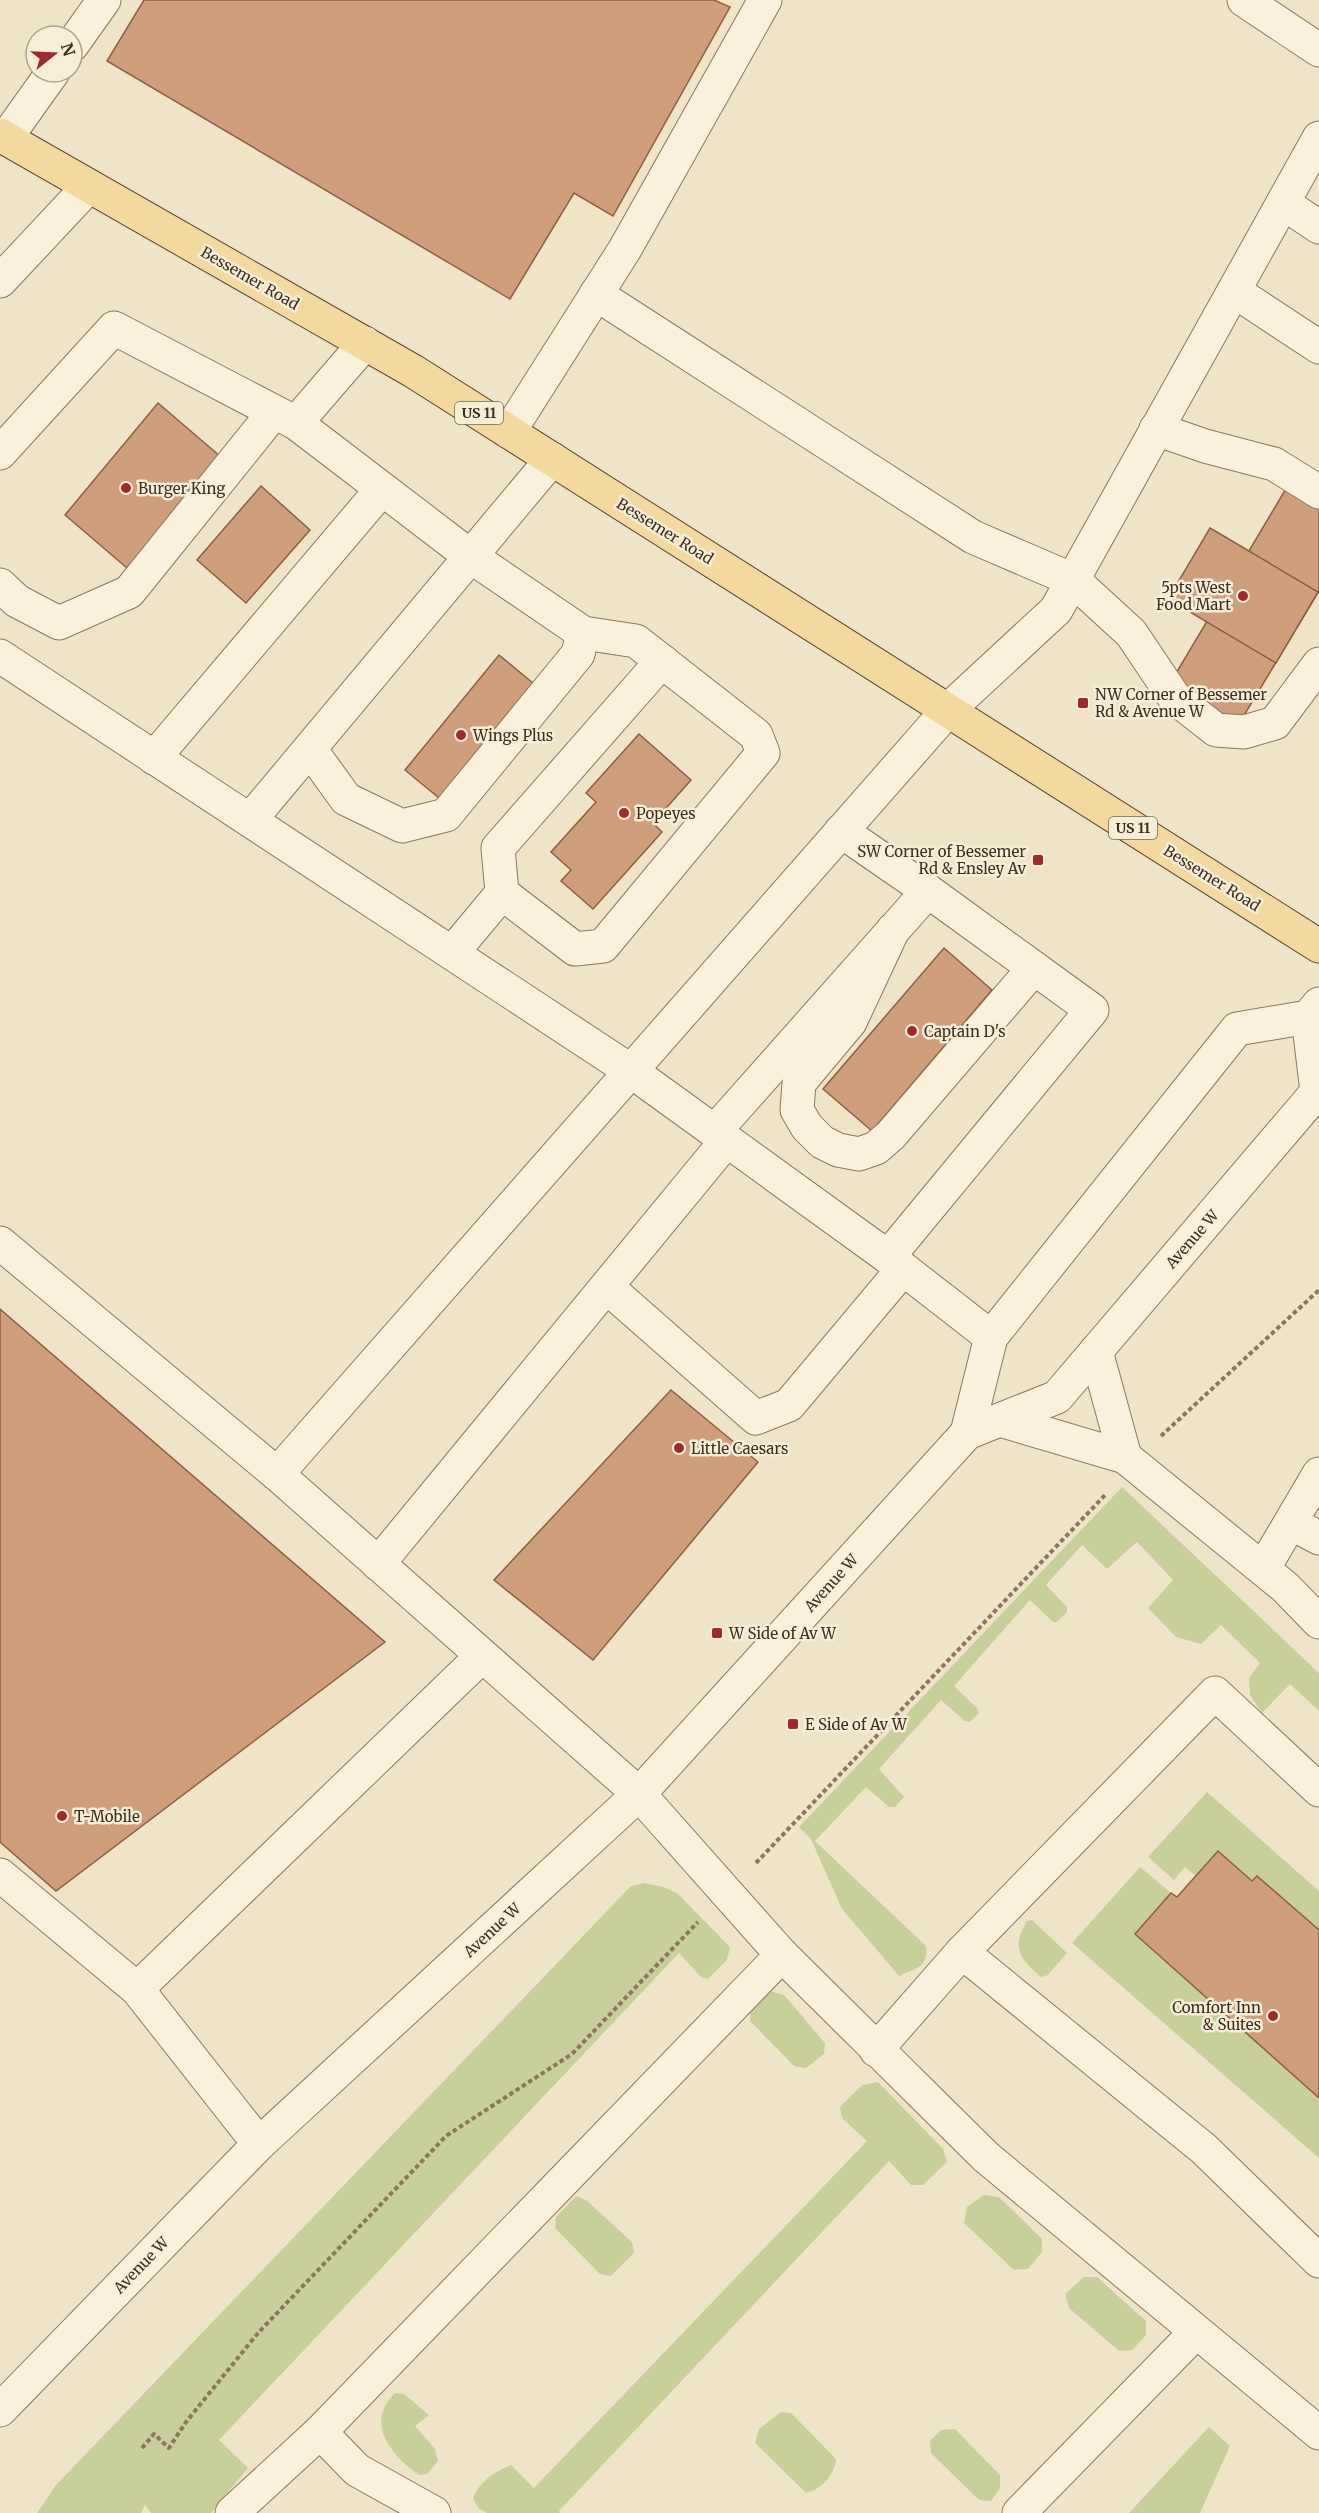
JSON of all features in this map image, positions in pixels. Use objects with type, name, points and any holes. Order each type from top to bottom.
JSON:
[{"type":"main road","name":"Bessemer Road","points":[[3,136],[364,343],[509,432],[1319,946]]},
{"type":"street","points":[[84,28],[104,0]]},
{"type":"street","points":[[509,432],[625,249],[765,0]]},
{"type":"street","points":[[1244,0],[1319,50]]},
{"type":"street","points":[[3,136],[44,84]]},
{"type":"street","points":[[277,1474],[948,710],[1056,610],[1319,138]]},
{"type":"street","points":[[0,281],[89,186]]},
{"type":"street","points":[[1283,203],[1319,227]]},
{"type":"street","points":[[1234,291],[1319,347]]},
{"type":"street","points":[[596,294],[973,537],[1073,580],[1131,633],[1174,697],[1216,730],[1244,732],[1275,723],[1319,664]]},
{"type":"street","points":[[0,453],[114,328],[285,418],[470,556],[583,633],[636,641],[756,735],[763,753],[603,946],[575,949],[502,893]]},
{"type":"street","points":[[0,585],[17,601],[59,623],[129,592],[285,418],[364,343]]},
{"type":"street","points":[[1156,429],[1204,446],[1274,464],[1319,492]]},
{"type":"street","points":[[250,820],[552,459]]},
{"type":"street","points":[[154,758],[382,489]]},
{"type":"street","points":[[310,748],[346,799],[402,826],[446,815],[578,654],[583,633]]},
{"type":"street","points":[[0,656],[631,1071],[896,1263],[992,1336]]},
{"type":"street","points":[[452,953],[502,893],[498,848],[662,661]]},
{"type":"street","points":[[607,1287],[756,1418],[789,1405],[1092,1010],[841,831]]},
{"type":"street","points":[[378,1564],[607,1287],[765,1074],[928,891]]},
{"type":"street","points":[[892,930],[850,1022],[799,1083],[797,1110],[807,1127],[822,1142],[838,1150],[859,1154],[876,1148],[891,1135],[1034,968]]},
{"type":"street","name":"Avenue W","points":[[0,2410],[259,2144],[639,1794],[967,1433],[1057,1397],[1317,1092],[1313,1010],[1237,1029],[992,1336],[967,1433]]},
{"type":"street","points":[[0,1243],[277,1474],[639,1794],[782,1955],[986,2157],[1319,2433]]},
{"type":"street","points":[[1096,1351],[1125,1457]]},
{"type":"street","points":[[1000,1420],[1125,1457],[1285,1587],[1319,1622]]},
{"type":"street","points":[[1263,1569],[1319,1474]]},
{"type":"street","points":[[1290,1523],[1319,1538]]},
{"type":"street","points":[[137,1989],[482,1656]]},
{"type":"street","points":[[876,2050],[962,1952],[1215,1693],[1319,1790]]},
{"type":"street","points":[[0,1875],[137,1989],[259,2144]]},
{"type":"street","points":[[962,1952],[1204,2149],[1319,2261]]},
{"type":"street","points":[[232,2513],[320,2432],[782,1955]]},
{"type":"street","points":[[1019,2513],[1196,2332]]},
{"type":"street","points":[[320,2432],[357,2470],[434,2513]]},
{"type":"path","points":[[1159,1438],[1319,1290]]},
{"type":"path","points":[[756,1863],[1108,1492]]},
{"type":"path","points":[[142,2448],[154,2434],[169,2448],[186,2422],[258,2332],[446,2136],[572,2054],[698,1922]]},
{"type":"green space","points":[[1122,1487],[1319,1673],[1319,1711],[1290,1684],[1262,1713],[1250,1695],[1249,1678],[1260,1663],[1221,1625],[1201,1644],[1176,1637],[1148,1608],[1173,1580],[1137,1542],[1107,1569],[1082,1545],[1046,1585],[1067,1607],[1067,1612],[1057,1622],[1053,1622],[1030,1600],[954,1686],[977,1708],[979,1713],[970,1722],[965,1721],[941,1700],[879,1769],[904,1797],[895,1807],[889,1807],[866,1787],[815,1841],[926,1946],[923,1963],[916,1969],[899,1976],[842,1909],[811,1839],[799,1827]]},
{"type":"green space","points":[[1207,1792],[1319,1891],[1319,1930],[1258,1876],[1252,1881],[1218,1851],[1196,1876],[1185,1867],[1174,1880],[1148,1857]]},
{"type":"green space","points":[[1140,1867],[1171,1893],[1135,1934],[1319,2098],[1319,2158],[1072,1943]]},
{"type":"green space","points":[[645,1883],[677,1893],[730,1947],[727,1960],[708,1979],[701,1977],[679,1953],[219,2440],[248,2468],[211,2513],[151,2513],[145,2505],[141,2513],[37,2513],[56,2485],[631,1886]]},
{"type":"green space","points":[[1032,1920],[1067,1953],[1048,1975],[1041,1977],[1027,1964],[1019,1946],[1022,1930],[1027,1921]]},
{"type":"green space","points":[[770,1991],[784,1995],[825,2043],[824,2054],[806,2068],[794,2066],[750,2021],[751,2005]]},
{"type":"green space","points":[[878,2082],[943,2149],[947,2162],[923,2185],[911,2185],[889,2161],[559,2511],[560,2513],[487,2513],[478,2508],[473,2498],[479,2487],[499,2470],[511,2465],[534,2488],[867,2141],[842,2118],[840,2107],[862,2085]]},
{"type":"green space","points":[[984,2195],[999,2197],[1042,2239],[1042,2252],[1028,2269],[1014,2270],[964,2223],[967,2207]]},
{"type":"green space","points":[[576,2196],[586,2200],[632,2242],[634,2253],[611,2276],[600,2274],[555,2228],[556,2217]]},
{"type":"green space","points":[[1084,2277],[1097,2277],[1146,2321],[1146,2335],[1132,2350],[1119,2351],[1069,2308],[1065,2294]]},
{"type":"green space","points":[[395,2393],[404,2394],[429,2415],[415,2426],[435,2449],[438,2461],[427,2474],[419,2475],[409,2467],[391,2449],[385,2438],[382,2416],[386,2404]]},
{"type":"green space","points":[[781,2412],[791,2413],[836,2459],[830,2475],[812,2491],[806,2493],[755,2443],[759,2429]]},
{"type":"green space","points":[[1209,2427],[1230,2446],[1200,2513],[1129,2513]]},
{"type":"green space","points":[[955,2429],[1000,2475],[1000,2488],[991,2501],[979,2500],[931,2453],[930,2441],[941,2430]]},
{"type":"building","points":[[144,0],[714,0],[730,7],[613,216],[574,193],[510,299],[107,61]]},
{"type":"building","points":[[158,403],[221,457],[127,568],[65,515]]},
{"type":"building","points":[[261,486],[310,530],[246,603],[197,560]]},
{"type":"building","points":[[1287,487],[1319,506],[1319,591],[1237,727],[1169,685]]},
{"type":"building","name":"5pts West Food Mart","points":[[1210,528],[1318,592],[1276,663],[1168,599]]},
{"type":"building","points":[[499,655],[533,683],[439,798],[405,770]]},
{"type":"building","name":"Popeyes","points":[[639,734],[691,780],[653,823],[662,832],[593,909],[561,881],[571,870],[551,852],[596,802],[586,793]]},
{"type":"building","points":[[944,948],[992,990],[872,1131],[823,1089]]},
{"type":"building","points":[[0,1309],[385,1642],[56,1891],[0,1842]]},
{"type":"building","points":[[671,1390],[758,1462],[593,1660],[494,1580]]},
{"type":"building","name":"Comfort Inn & Suites","points":[[1218,1851],[1252,1881],[1257,1876],[1319,1930],[1319,2098],[1135,1934],[1171,1893],[1177,1897]]},
{"type":"place","name":"Burger King","points":[[126,488]]},
{"type":"place","name":"5pts West Food Mart","points":[[1243,596]]},
{"type":"place","name":"NW Corner of Bessemer Rd & Avenue W","points":[[1083,703]]},
{"type":"place","name":"Wings Plus","points":[[461,735]]},
{"type":"place","name":"Popeyes","points":[[624,813]]},
{"type":"place","name":"SW Corner of Bessemer Rd & Ensley Av","points":[[1038,860]]},
{"type":"place","name":"Captain D's","points":[[912,1031]]},
{"type":"place","name":"Little Caesars","points":[[679,1448]]},
{"type":"place","name":"W Side of Av W","points":[[717,1633]]},
{"type":"place","name":"E Side of Av W","points":[[793,1724]]},
{"type":"place","name":"T-Mobile","points":[[62,1816]]},
{"type":"place","name":"Comfort Inn & Suites","points":[[1273,2016]]}]
